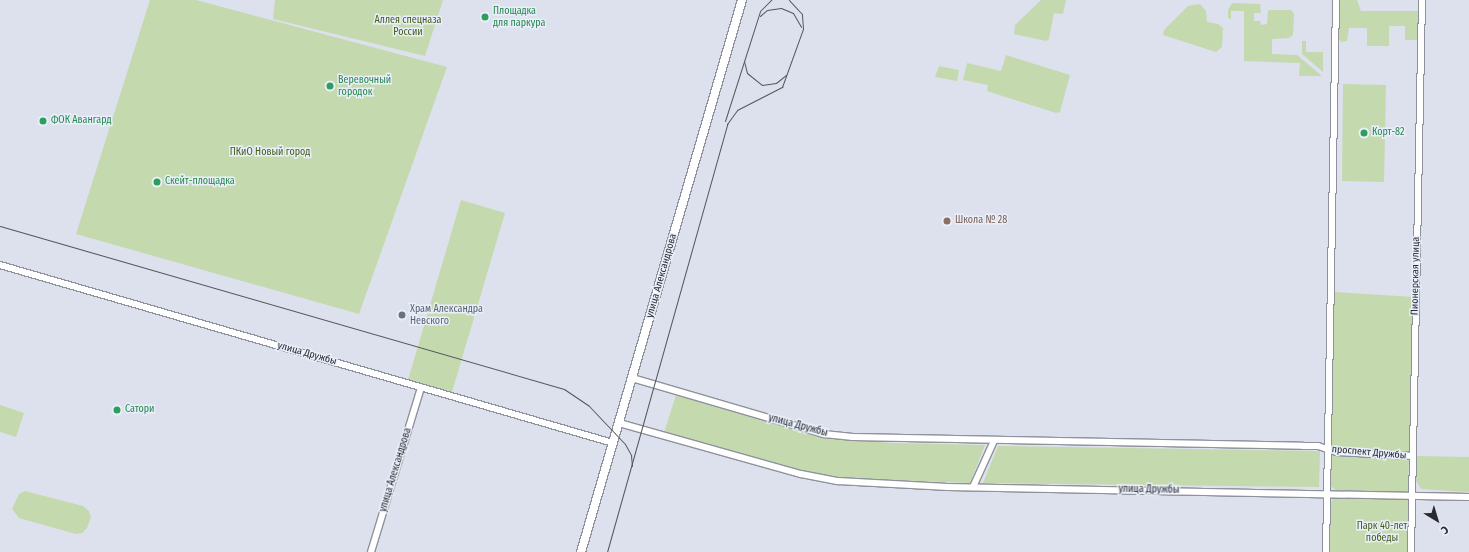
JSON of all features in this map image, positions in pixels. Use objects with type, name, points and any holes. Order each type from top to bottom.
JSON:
[{"type":"main road","name":"улица Александрова","points":[[581,552],[742,0]]},
{"type":"street","points":[[1326,552],[1326,449],[1336,0]]},
{"type":"street","name":"Пионерская улица","points":[[1411,552],[1422,0]]},
{"type":"street","name":"улица Дружбы","points":[[0,265],[613,443]]},
{"type":"street","name":"улица Дружбы","points":[[632,378],[824,434],[900,440],[1304,446],[1326,449]]},
{"type":"street","name":"улица Александрова","points":[[371,552],[421,387]]},
{"type":"street","name":"улица Дружбы","points":[[619,423],[801,474],[838,481],[973,487],[1326,494]]},
{"type":"street","points":[[973,487],[994,441]]},
{"type":"street","name":"проспект Дружбы","points":[[1326,449],[1337,452],[1413,456]]},
{"type":"street","points":[[1326,494],[1469,497]]},
{"type":"green space","name":"ПКиО Новый город","points":[[150,0],[196,0],[447,67],[359,314],[76,234]]},
{"type":"green space","name":"Аллея спецназа России","points":[[275,0],[443,0],[425,56],[273,19]]},
{"type":"green space","points":[[1041,0],[1066,0],[1063,14],[1054,13],[1049,39],[1046,41],[1014,34],[1015,25]]},
{"type":"green space","points":[[1339,0],[1357,0],[1361,11],[1418,11],[1418,40],[1405,40],[1405,26],[1389,26],[1389,46],[1367,46],[1367,28],[1349,28],[1347,41],[1341,42],[1338,37]]},
{"type":"green space","points":[[1232,3],[1260,4],[1261,13],[1254,13],[1254,21],[1260,21],[1261,25],[1267,24],[1268,10],[1291,10],[1294,14],[1293,35],[1289,38],[1272,39],[1272,54],[1297,55],[1322,76],[1299,76],[1300,63],[1244,61],[1244,11],[1231,11],[1231,19],[1228,18],[1228,10]]},
{"type":"green space","points":[[1200,4],[1206,11],[1207,22],[1218,24],[1223,28],[1222,47],[1216,52],[1163,35],[1164,30],[1188,6]]},
{"type":"green space","points":[[1302,41],[1306,41],[1306,52],[1323,52],[1323,72],[1302,54]]},
{"type":"green space","points":[[1006,55],[1070,75],[1060,112],[1056,113],[987,91],[988,85],[963,80],[967,63],[1001,71]]},
{"type":"green space","points":[[939,66],[959,70],[957,81],[935,77]]},
{"type":"green space","name":"Корт-82","points":[[1343,84],[1386,85],[1384,182],[1342,181]]},
{"type":"green space","points":[[461,200],[505,213],[452,392],[408,380]]},
{"type":"green space","points":[[1334,292],[1414,297],[1408,492],[1336,490],[1330,486]]},
{"type":"green space","points":[[676,395],[823,437],[892,443],[985,445],[970,483],[839,478],[801,471],[664,433]]},
{"type":"green space","points":[[0,405],[24,413],[16,437],[0,432]]},
{"type":"green space","points":[[998,446],[1320,451],[1319,487],[983,483]]},
{"type":"green space","points":[[1416,456],[1469,457],[1469,492],[1421,489],[1415,479]]},
{"type":"green space","points":[[25,491],[83,506],[89,511],[91,517],[87,528],[82,533],[76,534],[19,518],[12,509],[19,494]]},
{"type":"green space","name":"Парк 40-лет победы","points":[[1334,497],[1409,498],[1408,552],[1329,552],[1330,504]]},
{"type":"tram line","points":[[725,121],[760,11],[771,0]]},
{"type":"tram line","points":[[607,552],[727,124],[737,110],[782,87],[803,29],[802,14],[789,0]]},
{"type":"tram line","points":[[760,16],[767,10],[781,8],[793,13],[801,27]]},
{"type":"tram line","points":[[744,61],[747,73],[762,85],[776,83],[786,75]]},
{"type":"tram line","points":[[0,226],[564,389],[589,406],[625,444],[631,455],[632,466]]},
{"type":"place","name":"Площадка для паркура","points":[[485,17]]},
{"type":"place","name":"Веревочный городок","points":[[330,86]]},
{"type":"place","name":"ФОК Авангард","points":[[43,121]]},
{"type":"place","name":"Корт-82","points":[[1364,133]]},
{"type":"place","name":"Скейт-площадка","points":[[157,182]]},
{"type":"place","name":"Школа № 28","points":[[947,221]]},
{"type":"place","name":"Храм Александра Невского","points":[[402,315]]},
{"type":"place","name":"Сатори","points":[[117,410]]}]
